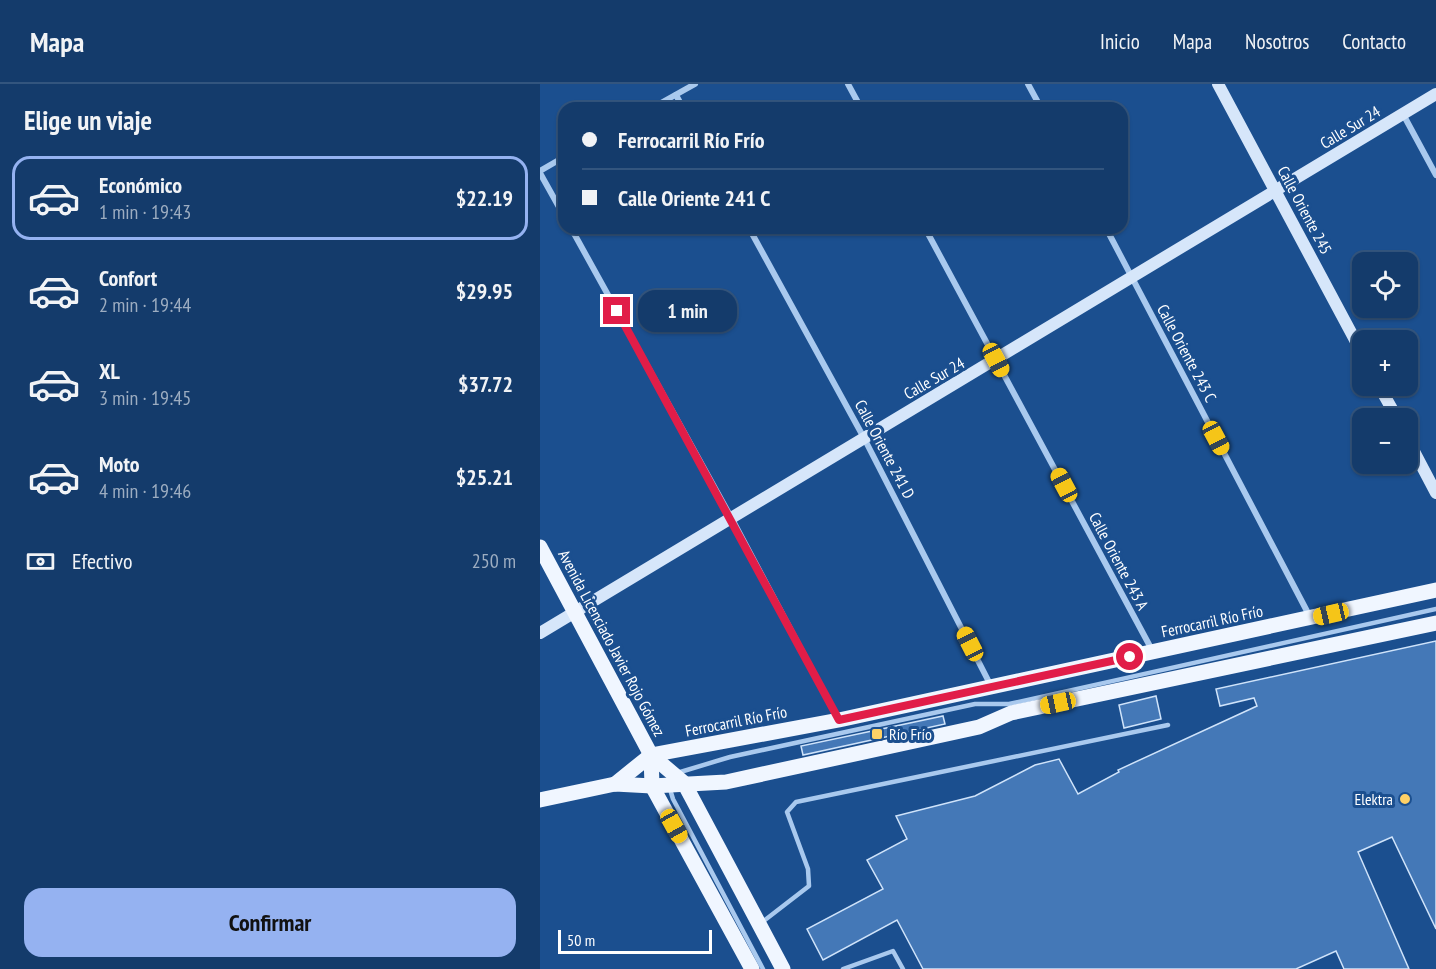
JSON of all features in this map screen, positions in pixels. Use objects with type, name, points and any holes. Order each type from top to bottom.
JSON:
[{"type":"main road","name":"Avenida Licenciado Javier Rojo Gómez","points":[[540,547],[651,756],[675,780],[783,969]]},
{"type":"main road","name":"Ferrocarril Río Frío","points":[[615,784],[651,756],[839,720],[1436,590]]},
{"type":"main road","name":"Ferrocarril Río Frío","points":[[540,800],[615,784],[652,786],[675,780],[726,782],[979,727],[1011,713],[1330,643],[1436,623]]},
{"type":"main road","name":"Avenida Licenciado Javier Rojo Gómez","points":[[651,756],[652,786],[752,969]]},
{"type":"street","points":[[663,102],[695,84]]},
{"type":"street","points":[[848,84],[858,102]]},
{"type":"street","points":[[1028,84],[1038,102]]},
{"type":"street","name":"Calle Oriente 245","points":[[1218,84],[1277,190],[1352,334]]},
{"type":"street","name":"Calle Sur 24","points":[[540,633],[1436,94]]},
{"type":"street","points":[[676,95],[680,102]]},
{"type":"street","points":[[1403,114],[1436,175]]},
{"type":"street","points":[[558,161],[540,172],[558,205]]},
{"type":"street","points":[[574,234],[732,519],[839,720]]},
{"type":"street","name":"Calle Oriente 241 D","points":[[752,234],[864,438],[991,686]]},
{"type":"street","name":"Calle Oriente 243 A","points":[[928,234],[1153,652]]},
{"type":"street","name":"Calle Oriente 243 C","points":[[1109,234],[1311,618]]},
{"type":"street","points":[[1418,459],[1436,493]]},
{"type":"lane","points":[[763,969],[673,799],[675,780],[730,757],[975,704],[1009,704],[1436,609]]},
{"type":"lane","points":[[759,925],[809,886],[808,869],[787,812],[796,802],[1168,724]]},
{"type":"lane","points":[[843,969],[893,951],[903,969]]},
{"type":"building","points":[[1436,641],[1436,929],[1392,837],[1358,852],[1409,969],[1344,969],[1336,951],[1296,969],[923,969],[897,920],[823,960],[807,929],[883,889],[867,860],[907,839],[896,816],[975,796],[1035,765],[1059,759],[1078,794],[1119,772],[1118,770],[1257,706],[1254,698],[1220,706],[1216,689]]},
{"type":"building","points":[[1156,696],[1161,719],[1124,728],[1119,705]]},
{"type":"building","points":[[943,716],[945,724],[803,755],[801,746]]},
{"type":"place","name":"Río Frío","points":[[877,734]]},
{"type":"place","name":"Elektra","points":[[1405,799]]},
{"type":"route","points":[[617,311],[732,519],[839,720],[1130,657]]}]
